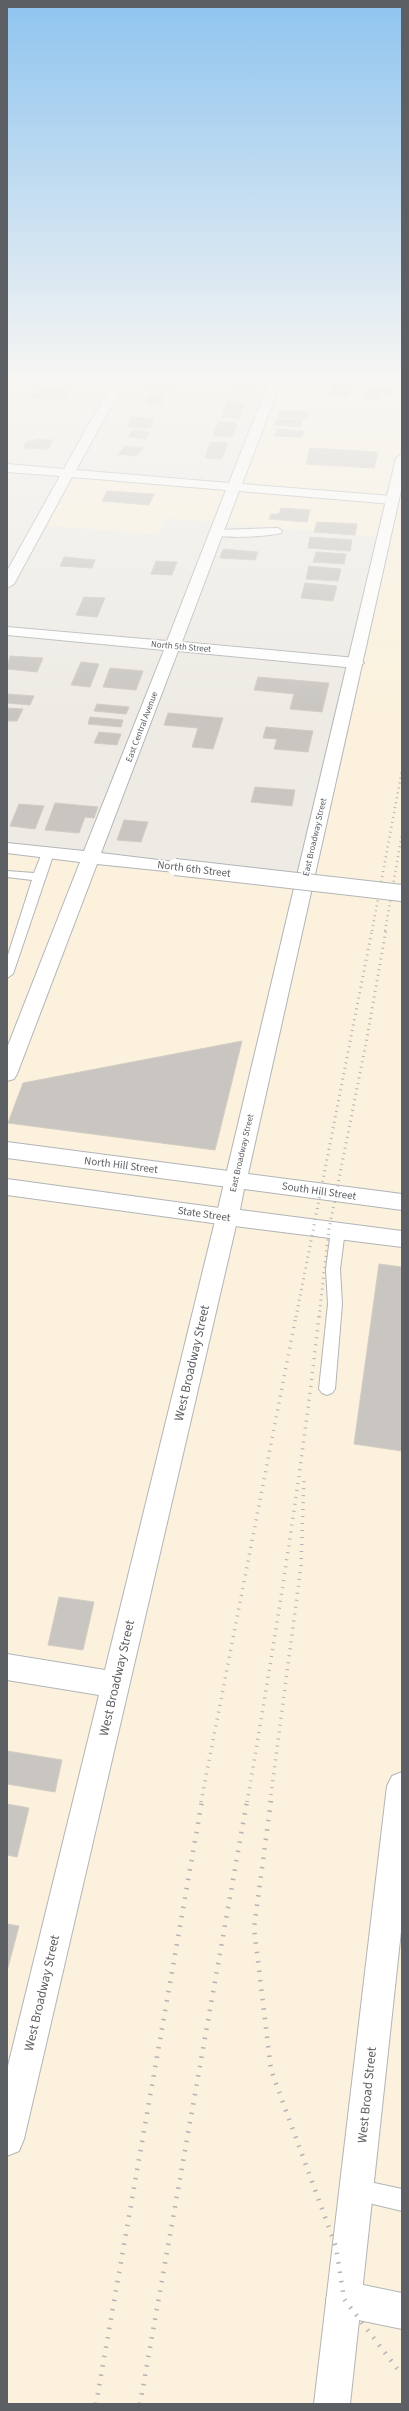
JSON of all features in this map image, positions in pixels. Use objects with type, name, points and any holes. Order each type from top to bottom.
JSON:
[{"type":"street","points":[[7,584],[57,492]]},
{"type":"street","name":"East Central Avenue","points":[[7,1074],[232,492]]},
{"type":"street","points":[[289,492],[392,500]]},
{"type":"street","name":"East Broadway Street","points":[[227,1217],[356,663],[394,492]]},
{"type":"street","name":"North 5th Street","points":[[7,631],[356,663]]},
{"type":"street","name":"North 6th Street","points":[[7,848],[402,893]]},
{"type":"street","name":"North Hill Street","points":[[7,1150],[236,1180]]},
{"type":"street","name":"South Hill Street","points":[[236,1180],[402,1202]]},
{"type":"street","name":"State Street","points":[[7,1187],[402,1239]]},
{"type":"street","name":"West Broadway Street","points":[[7,2139],[227,1217]]},
{"type":"street","points":[[7,1667],[116,1685]]},
{"type":"street","name":"West Broad Street","points":[[332,2404],[402,1786]]},
{"type":"street","points":[[344,2299],[402,2311]]},
{"type":"lane","points":[[217,533],[236,534],[278,531]]},
{"type":"lane","points":[[7,974],[18,946],[38,877],[48,853]]},
{"type":"lane","points":[[7,874],[38,877]]},
{"type":"lane","points":[[328,1389],[336,1304],[333,1269],[338,1230]]},
{"type":"lane","points":[[356,2190],[402,2200]]},
{"type":"shaded area","points":[[66,492],[402,492],[402,2404],[7,2404],[7,845],[305,879],[385,537],[166,518],[158,534],[47,526]]},
{"type":"building","points":[[107,492],[154,494],[149,505],[102,501]]},
{"type":"building","points":[[281,508],[310,510],[307,522],[269,519],[271,514],[279,514]]},
{"type":"building","points":[[317,522],[357,524],[355,535],[314,532]]},
{"type":"building","points":[[310,537],[352,540],[350,551],[308,548]]},
{"type":"building","points":[[223,549],[258,552],[255,560],[220,558]]},
{"type":"building","points":[[316,552],[346,554],[344,564],[313,562]]},
{"type":"building","points":[[64,557],[95,560],[92,568],[60,566]]},
{"type":"building","points":[[156,561],[177,562],[172,575],[151,574]]},
{"type":"building","points":[[309,566],[341,569],[338,581],[306,579]]},
{"type":"building","points":[[305,583],[337,586],[333,601],[301,598]]},
{"type":"building","points":[[84,597],[105,598],[97,617],[76,615]]},
{"type":"building","points":[[10,656],[43,658],[37,672],[7,669]]},
{"type":"building","points":[[81,662],[99,664],[90,687],[71,685]]},
{"type":"building","points":[[110,668],[143,671],[136,690],[103,687]]},
{"type":"building","points":[[258,677],[329,683],[322,712],[290,709],[294,694],[254,690]]},
{"type":"building","points":[[7,694],[34,696],[30,705],[7,703]]},
{"type":"building","points":[[97,704],[129,707],[126,714],[94,711]]},
{"type":"building","points":[[7,708],[23,709],[17,721],[7,721]]},
{"type":"building","points":[[168,713],[223,718],[213,749],[192,747],[198,728],[164,725]]},
{"type":"building","points":[[90,717],[123,720],[121,727],[88,724]]},
{"type":"building","points":[[266,727],[313,731],[308,752],[274,749],[277,739],[263,738]]},
{"type":"building","points":[[99,732],[121,734],[117,745],[94,743]]},
{"type":"building","points":[[255,787],[295,790],[292,806],[251,802]]},
{"type":"building","points":[[55,803],[98,807],[94,818],[85,817],[79,833],[45,830]]},
{"type":"building","points":[[19,804],[44,806],[35,829],[10,826]]},
{"type":"building","points":[[124,820],[148,822],[141,842],[117,840]]},
{"type":"building","points":[[242,1041],[215,1150],[8,1123],[23,1083]]},
{"type":"building","points":[[379,1264],[402,1267],[402,1451],[354,1444]]},
{"type":"building","points":[[59,1597],[94,1602],[83,1650],[48,1645]]},
{"type":"building","points":[[7,1751],[62,1760],[55,1792],[7,1784]]},
{"type":"building","points":[[7,1804],[29,1808],[17,1857],[7,1855]]},
{"type":"building","points":[[7,1924],[19,1926],[7,1971]]},
{"type":"railway","points":[[372,931],[402,770]]},
{"type":"railway","points":[[385,931],[402,834]]},
{"type":"railway","points":[[296,1317],[372,930]]},
{"type":"railway","points":[[319,1317],[329,1229],[366,1043],[386,930]]},
{"type":"railway","points":[[201,1802],[296,1316]]},
{"type":"railway","points":[[247,1802],[287,1559],[319,1316]]},
{"type":"railway","points":[[270,1802],[301,1566],[304,1479]]},
{"type":"railway","points":[[96,2404],[202,1801]]},
{"type":"railway","points":[[140,2404],[247,1801]]},
{"type":"railway","points":[[271,1801],[254,1928],[271,2070],[336,2247],[344,2299],[402,2375]]}]
